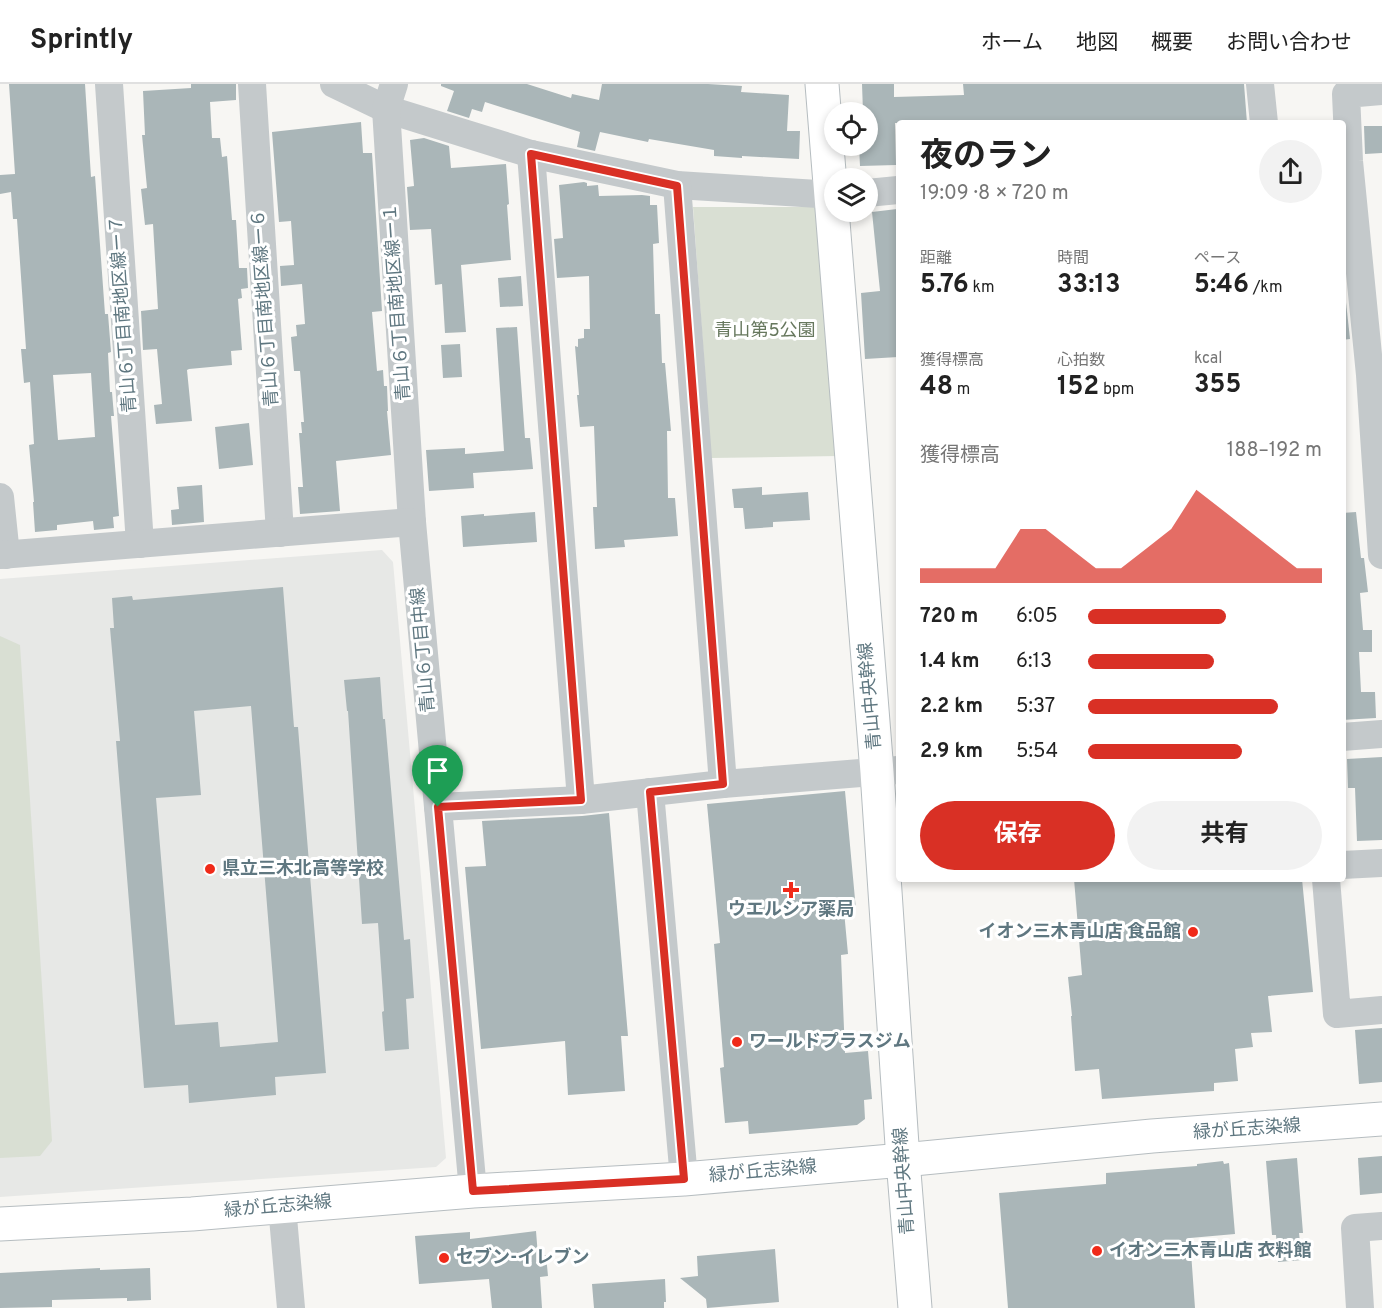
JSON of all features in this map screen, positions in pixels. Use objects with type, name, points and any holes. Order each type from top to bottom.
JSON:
[{"type":"street","name":"青山６丁目南地区線ー７","points":[[109,84],[140,544]]},
{"type":"street","name":"青山６丁目南地区線ー６","points":[[252,84],[280,533]]},
{"type":"street","points":[[334,84],[390,96],[531,154],[677,186],[824,195]]},
{"type":"street","name":"青山中央幹線","points":[[822,84],[830,168]]},
{"type":"street","points":[[1260,84],[1264,120]]},
{"type":"street","points":[[1382,91],[1346,94],[1346,161],[1376,374],[1382,555]]},
{"type":"street","name":"青山６丁目南地区線ー１","points":[[390,96],[412,522]]},
{"type":"street","points":[[531,154],[581,800]]},
{"type":"street","points":[[677,186],[723,784]]},
{"type":"street","points":[[878,191],[896,190]]},
{"type":"street","name":"青山中央幹線","points":[[835,222],[888,771],[903,1160],[915,1308]]},
{"type":"street","points":[[0,497],[3,555],[412,522]]},
{"type":"street","name":"青山６丁目中線","points":[[412,522],[473,1191]]},
{"type":"street","points":[[1346,736],[1382,734]]},
{"type":"street","points":[[438,807],[581,800],[723,784],[888,771]]},
{"type":"street","points":[[650,792],[684,1179]]},
{"type":"street","points":[[1346,866],[1382,862]]},
{"type":"street","points":[[1326,882],[1337,1014],[1382,1010]]},
{"type":"street","name":"緑が丘志染線","points":[[0,1224],[182,1214],[473,1191],[684,1179],[1152,1136],[1382,1119]]},
{"type":"street","points":[[282,1206],[291,1308]]},
{"type":"street","points":[[1360,1308],[1368,1227]]},
{"type":"shaded area","name":"県立三木北高等学校","points":[[382,550],[393,562],[446,1158],[436,1167],[0,1197],[0,579]]},
{"type":"green space","name":"青山第5公園","points":[[693,207],[820,207],[838,456],[711,458]]},
{"type":"green space","points":[[0,636],[20,645],[52,1141],[40,1156],[0,1158]]},
{"type":"building","points":[[9,84],[85,84],[91,177],[95,176],[105,314],[108,314],[111,352],[108,353],[114,416],[111,416],[119,516],[113,517],[114,528],[94,530],[93,521],[57,525],[57,530],[35,532],[29,445],[34,444],[30,382],[24,383],[21,349],[26,349],[17,219],[13,219],[11,192],[0,194],[0,175],[15,174]],"holes":[[[91,373],[95,437],[58,440],[53,375]]]},
{"type":"building","points":[[191,84],[236,84],[236,100],[210,102],[212,138],[220,138],[222,157],[227,156],[232,220],[236,220],[239,268],[247,268],[248,288],[241,289],[242,298],[238,299],[242,350],[231,351],[232,365],[187,370],[192,421],[156,424],[154,405],[162,404],[157,349],[143,350],[141,311],[158,309],[153,224],[145,225],[141,189],[147,188],[142,135],[145,135],[143,91],[191,88]]},
{"type":"building","points":[[441,84],[527,84],[571,98],[572,94],[599,100],[602,84],[742,86],[741,92],[789,95],[787,131],[800,131],[799,159],[714,156],[714,150],[649,139],[648,142],[600,132],[595,151],[577,147],[580,132],[485,102],[482,112],[472,109],[469,118],[447,111],[454,91]]},
{"type":"building","points":[[862,84],[894,84],[894,97],[964,95],[963,84],[1244,84],[1247,120],[896,120],[896,165],[860,166],[860,156],[878,156],[878,102],[863,102]]},
{"type":"building","points":[[361,122],[363,153],[372,153],[382,311],[372,312],[377,371],[383,370],[384,386],[387,386],[391,455],[336,461],[340,511],[300,514],[298,487],[303,487],[299,433],[302,433],[301,422],[304,422],[300,371],[294,371],[291,337],[297,336],[296,325],[305,324],[302,284],[281,286],[280,266],[294,265],[291,221],[279,222],[272,132]]},
{"type":"building","points":[[1364,126],[1382,126],[1382,153],[1365,154]]},
{"type":"building","points":[[424,138],[449,146],[451,168],[506,164],[511,260],[461,265],[466,332],[445,333],[442,284],[435,285],[431,229],[410,230],[407,187],[414,186],[410,140]]},
{"type":"building","points":[[584,182],[587,186],[598,185],[599,196],[650,196],[650,205],[657,205],[659,243],[653,244],[655,314],[660,314],[662,363],[665,363],[671,431],[667,431],[668,498],[675,498],[678,536],[624,540],[625,547],[595,549],[593,507],[597,507],[594,426],[580,427],[575,346],[578,347],[578,339],[584,338],[584,329],[590,329],[589,276],[557,278],[554,239],[563,238],[559,185]]},
{"type":"building","points":[[896,209],[896,357],[865,359],[861,293],[880,291],[873,222],[878,222],[878,211]]},
{"type":"building","points":[[521,276],[523,306],[500,307],[498,278]]},
{"type":"building","points":[[1346,302],[1350,339],[1346,340]]},
{"type":"building","points":[[517,327],[525,438],[530,438],[533,469],[473,473],[474,488],[429,491],[426,450],[465,448],[465,454],[504,451],[496,328]]},
{"type":"building","points":[[460,344],[462,377],[443,378],[441,345]]},
{"type":"building","points":[[249,423],[253,465],[219,469],[215,427]]},
{"type":"building","points":[[202,485],[204,522],[172,525],[171,510],[179,509],[177,487]]},
{"type":"building","points":[[762,487],[762,495],[808,492],[810,520],[773,522],[773,527],[745,529],[743,508],[734,508],[732,489]]},
{"type":"building","points":[[535,512],[537,542],[463,547],[461,516]]},
{"type":"building","points":[[1356,512],[1361,558],[1364,558],[1368,592],[1360,593],[1363,630],[1372,630],[1372,652],[1359,652],[1361,692],[1375,692],[1376,718],[1346,720],[1346,513]]},
{"type":"building","points":[[283,587],[294,727],[298,727],[326,1073],[275,1077],[276,1095],[189,1103],[188,1085],[144,1088],[116,741],[120,741],[110,628],[114,628],[112,598],[132,596],[133,600]],"holes":[[[251,706],[278,1042],[220,1047],[218,1022],[175,1025],[156,798],[201,795],[194,711]]]},
{"type":"building","points":[[380,677],[404,940],[410,939],[414,998],[406,999],[409,1049],[385,1051],[378,923],[362,924],[344,680]]},
{"type":"building","points":[[1382,757],[1382,840],[1357,841],[1355,788],[1348,788],[1347,759]]},
{"type":"building","points":[[845,791],[856,910],[844,911],[848,954],[841,955],[845,1053],[868,1051],[872,1099],[864,1100],[865,1119],[857,1125],[749,1134],[748,1121],[725,1123],[720,1068],[724,1067],[714,944],[720,943],[707,804]]},
{"type":"building","points":[[609,813],[628,1036],[621,1036],[625,1091],[568,1095],[565,1041],[481,1049],[465,867],[486,866],[482,821]]},
{"type":"building","name":"イオン三木青山店 食品館","points":[[1074,882],[1302,882],[1313,992],[1268,996],[1272,1032],[1251,1033],[1253,1047],[1235,1049],[1238,1081],[1214,1083],[1214,1091],[1102,1099],[1099,1069],[1075,1071],[1068,977],[1082,975]]},
{"type":"building","points":[[1382,1028],[1382,1082],[1359,1084],[1355,1030]]},
{"type":"building","points":[[1382,1156],[1382,1193],[1360,1195],[1358,1158]]},
{"type":"building","points":[[1297,1158],[1303,1233],[1299,1233],[1302,1260],[1278,1262],[1276,1235],[1272,1235],[1266,1161]]},
{"type":"building","name":"イオン三木青山店 衣料館","points":[[1223,1161],[1224,1164],[1229,1163],[1235,1234],[1190,1238],[1195,1308],[1008,1308],[999,1193],[1106,1184],[1106,1173],[1197,1166],[1197,1164]]},
{"type":"building","points":[[536,1231],[538,1256],[546,1255],[548,1276],[540,1277],[542,1308],[492,1308],[489,1279],[419,1284],[415,1236],[470,1232],[470,1239]]},
{"type":"building","points":[[775,1249],[779,1302],[707,1308],[706,1299],[680,1278],[698,1276],[697,1256]]},
{"type":"building","points":[[100,1268],[100,1270],[150,1268],[151,1300],[127,1301],[127,1298],[52,1300],[52,1307],[0,1308],[0,1273]]},
{"type":"building","points":[[665,1279],[664,1308],[594,1308],[592,1284]]},
{"type":"place","name":"県立三木北高等学校","points":[[210,869]]},
{"type":"place","name":"ウエルシア薬局","points":[[791,890]]},
{"type":"place","name":"イオン三木青山店 食品館","points":[[1193,932]]},
{"type":"place","name":"ワールドプラスジム","points":[[737,1042]]},
{"type":"place","name":"イオン三木青山店 衣料館","points":[[1097,1251]]},
{"type":"place","name":"セブン-イレブン","points":[[444,1258]]},
{"type":"route","points":[[531,154],[677,186],[723,784],[650,792],[684,1179],[473,1191],[438,807],[581,800],[531,154]]}]
